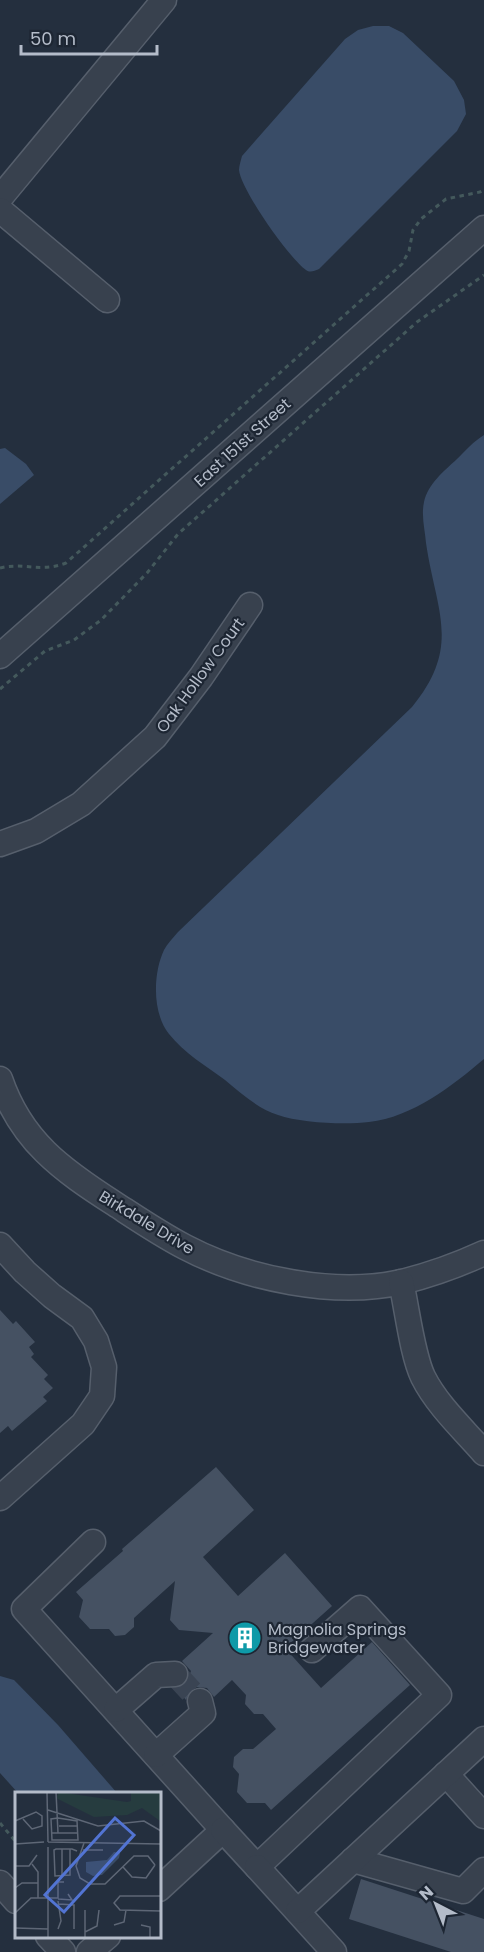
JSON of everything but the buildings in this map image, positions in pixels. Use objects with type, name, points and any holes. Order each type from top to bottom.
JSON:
[{"type":"street","points":[[0,198],[164,0]]},
{"type":"street","points":[[0,210],[107,300]]},
{"type":"street","name":"East 151st Street","points":[[0,656],[484,228]]},
{"type":"street","name":"Oak Hollow Court","points":[[0,844],[36,831],[81,804],[155,736],[201,677],[250,605]]},
{"type":"street","name":"Birkdale Drive","points":[[0,1079],[19,1118],[37,1144],[59,1166],[147,1225],[186,1248],[248,1272],[280,1280],[340,1287],[368,1286],[401,1282],[460,1264],[484,1253]]},
{"type":"street","points":[[0,1245],[25,1272],[82,1318],[96,1341],[104,1367],[102,1396],[83,1424],[2,1491]]},
{"type":"street","points":[[401,1282],[423,1377],[445,1408],[484,1453]]},
{"type":"street","points":[[93,1542],[24,1610],[334,1952]]},
{"type":"street","points":[[257,1867],[439,1695],[360,1608],[312,1650]]},
{"type":"street","points":[[116,1710],[156,1675],[175,1674]]},
{"type":"street","points":[[156,1755],[203,1713],[200,1701]]},
{"type":"street","points":[[298,1911],[484,1739]]},
{"type":"street","points":[[446,1774],[484,1816]]},
{"type":"street","points":[[160,1888],[224,1830]]},
{"type":"street","points":[[353,1860],[463,1891],[484,1870]]},
{"type":"street","points":[[0,1883],[15,1900]]},
{"type":"street","points":[[50,1937],[63,1952]]},
{"type":"street","points":[[90,1952],[106,1937]]},
{"type":"path","points":[[0,568],[9,566],[53,568],[66,563],[402,264],[409,251],[413,230],[421,219],[446,199],[484,190]]},
{"type":"path","points":[[0,689],[45,651],[74,640],[102,620],[147,573],[178,534],[417,322],[484,275]]},
{"type":"path","points":[[0,1823],[15,1841]]},
{"type":"water","points":[[373,26],[389,26],[403,33],[454,81],[464,100],[466,114],[457,131],[319,269],[309,271],[289,252],[267,223],[248,192],[239,170],[242,156],[345,39],[358,30]]},
{"type":"water","points":[[484,435],[484,1059],[431,1099],[385,1119],[359,1123],[336,1123],[287,1118],[264,1109],[250,1100],[188,1053],[169,1034],[163,1025],[157,1004],[156,981],[160,959],[165,948],[178,932],[412,707],[427,685],[437,665],[442,628],[426,543],[424,502],[437,479]]},
{"type":"water","points":[[5,448],[26,464],[34,475],[0,504],[0,449]]},
{"type":"water","points":[[0,1676],[14,1680],[58,1725],[116,1792],[17,1792],[0,1773]]},
{"type":"tunnel","points":[[175,1674],[200,1701]]},
{"type":"place","name":"Magnolia Springs Bridgewater","points":[[245,1638]]}]
